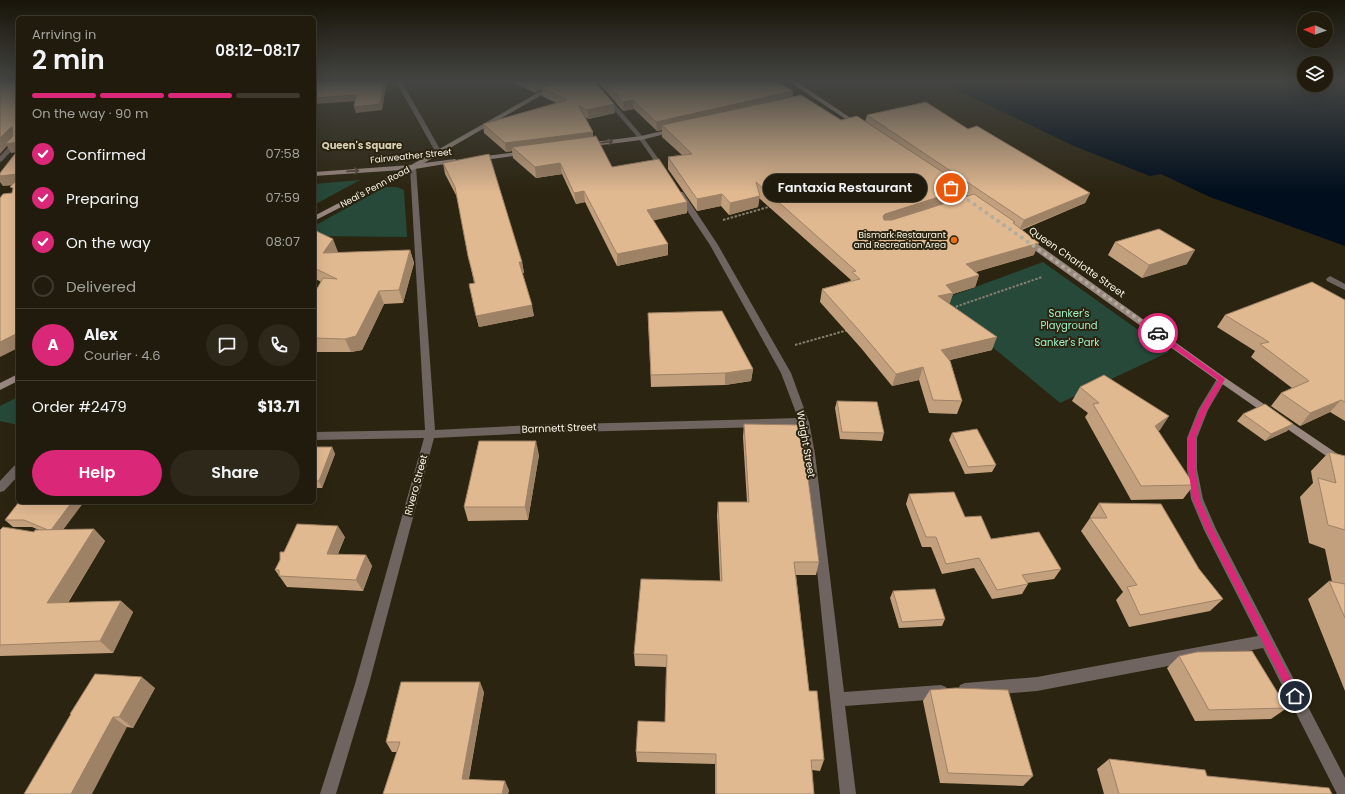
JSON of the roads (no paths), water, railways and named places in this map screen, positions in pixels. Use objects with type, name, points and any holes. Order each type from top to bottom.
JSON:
[{"type":"street","points":[[420,119],[438,151]]},
{"type":"street","name":"Neal's Penn Road","points":[[316,218],[413,167],[495,119]]},
{"type":"street","name":"Waight Street","points":[[625,119],[641,138],[671,180],[714,245],[773,351],[796,396],[804,422],[810,454],[848,794]]},
{"type":"street","points":[[847,119],[867,131]]},
{"type":"street","points":[[578,146],[641,138],[679,129]]},
{"type":"street","points":[[0,160],[16,142]]},
{"type":"street","points":[[468,160],[531,152]]},
{"type":"street","name":"Fairweather Street","points":[[316,174],[413,167],[460,161]]},
{"type":"street","name":"Rivero Street","points":[[328,794],[362,684],[430,434],[413,167]]},
{"type":"street","name":"Queen Charlotte Street","points":[[1021,236],[1221,379],[1345,465]]},
{"type":"street","points":[[1330,279],[1345,287]]},
{"type":"street","points":[[0,387],[16,378]]},
{"type":"street","points":[[1221,379],[1203,410],[1192,438],[1192,469],[1197,500],[1210,530],[1345,794]]},
{"type":"street","name":"Barnnett Street","points":[[316,436],[430,434],[535,429],[804,422]]},
{"type":"street","points":[[0,488],[16,471]]},
{"type":"street","points":[[837,700],[1037,684],[1266,641]]},
{"type":"water","points":[[1018,119],[1345,119],[1345,246],[1210,197],[1161,174],[1150,176],[1074,146]]},
{"type":"place","name":"Fantaxia Restaurant","points":[[951,188]]},
{"type":"place","name":"Bismark Restaurant and Recreation Area","points":[[954,240]]},
{"type":"district","name":"Queen's Square","points":[[362,145]]},
{"type":"park label","name":"Sanker's Playground","points":[[1069,318]]},
{"type":"park label","name":"Sanker's Park","points":[[1067,342]]}]
